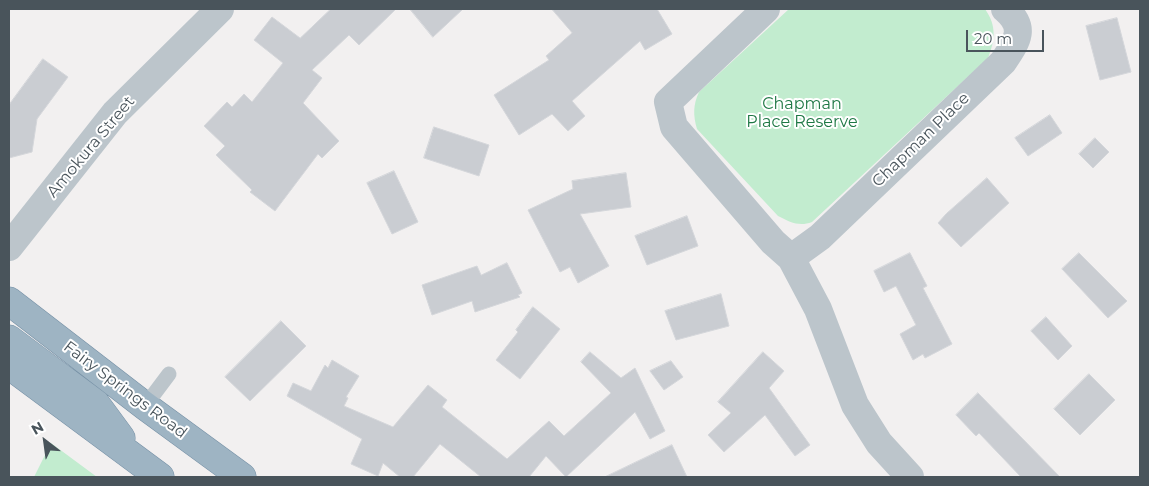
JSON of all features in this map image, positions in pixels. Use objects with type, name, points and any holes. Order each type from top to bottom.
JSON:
[{"type":"highway","name":"Fairy Springs Road","points":[[9,301],[145,406],[242,477]]},
{"type":"highway","points":[[9,338],[96,404],[138,461]]},
{"type":"highway","points":[[9,365],[160,477]]},
{"type":"street","name":"Amokura Street","points":[[9,247],[115,113],[220,9]]},
{"type":"street","points":[[766,9],[668,102],[674,127],[773,242],[791,258],[818,309],[855,405],[879,443],[910,477]]},
{"type":"street","name":"Chapman Place","points":[[791,258],[820,237],[1003,62],[1017,40],[1019,29],[1011,14],[1004,9]]},
{"type":"lane","points":[[145,406],[169,374]]},
{"type":"green space","name":"Chapman Place Reserve","points":[[789,9],[985,9],[992,21],[994,33],[988,58],[812,222],[803,224],[791,222],[778,216],[697,129],[694,115],[699,92]]},
{"type":"green space","points":[[51,443],[97,477],[34,477]]},
{"type":"building","points":[[331,9],[396,9],[359,45],[349,35],[312,70],[322,78],[303,103],[339,141],[322,158],[318,154],[275,211],[250,192],[252,190],[216,155],[225,146],[204,126],[227,102],[232,107],[244,94],[252,102],[283,63],[254,40],[272,17],[300,38]]},
{"type":"building","points":[[410,9],[463,9],[433,37]]},
{"type":"building","points":[[552,9],[657,9],[672,34],[645,50],[640,41],[572,101],[585,116],[568,131],[552,114],[519,135],[494,95],[549,60],[546,56],[572,33]]},
{"type":"building","points":[[1117,18],[1131,72],[1100,80],[1086,26]]},
{"type":"building","points":[[43,59],[68,77],[37,119],[32,152],[9,158],[9,105]]},
{"type":"building","points":[[1050,115],[1062,133],[1028,156],[1015,138]]},
{"type":"building","points":[[434,127],[489,145],[479,176],[424,158]]},
{"type":"building","points":[[1095,138],[1109,152],[1093,168],[1079,154]]},
{"type":"building","points":[[394,171],[418,222],[392,234],[367,183]]},
{"type":"building","points":[[626,173],[631,207],[580,214],[609,266],[578,283],[570,267],[560,272],[528,210],[573,189],[572,181]]},
{"type":"building","points":[[987,178],[1009,203],[961,247],[938,223]]},
{"type":"building","points":[[687,216],[698,246],[647,265],[635,236]]},
{"type":"building","points":[[910,253],[927,286],[923,288],[952,344],[925,358],[923,354],[913,360],[900,334],[916,325],[896,286],[884,292],[874,271]]},
{"type":"building","points":[[1079,253],[1127,301],[1108,318],[1062,269]]},
{"type":"building","points":[[507,263],[522,293],[518,295],[520,297],[475,312],[472,301],[432,315],[422,285],[477,266],[481,275]]},
{"type":"building","points":[[721,294],[729,326],[676,340],[665,311]]},
{"type":"building","points":[[533,307],[560,329],[520,379],[496,360],[518,332],[516,330]]},
{"type":"building","points":[[1046,317],[1072,346],[1058,360],[1031,331]]},
{"type":"building","points":[[281,321],[306,346],[250,401],[225,377]]},
{"type":"building","points":[[590,352],[621,378],[635,368],[665,431],[650,439],[635,412],[566,477],[546,456],[529,477],[481,477],[440,444],[413,477],[400,477],[383,463],[378,476],[351,464],[362,439],[287,396],[293,383],[311,391],[325,365],[328,368],[332,360],[359,376],[346,397],[348,398],[344,406],[393,427],[428,385],[447,400],[442,407],[507,459],[549,421],[564,436],[611,393],[581,362]]},
{"type":"building","points":[[763,352],[784,371],[769,388],[810,445],[795,456],[765,415],[724,452],[708,435],[731,413],[718,402]]},
{"type":"building","points":[[671,361],[683,377],[664,390],[650,371]]},
{"type":"building","points":[[1089,374],[1115,400],[1080,435],[1054,409]]},
{"type":"building","points":[[978,393],[1060,477],[1021,477],[979,433],[976,436],[956,415]]},
{"type":"building","points":[[672,445],[687,477],[605,477]]}]
